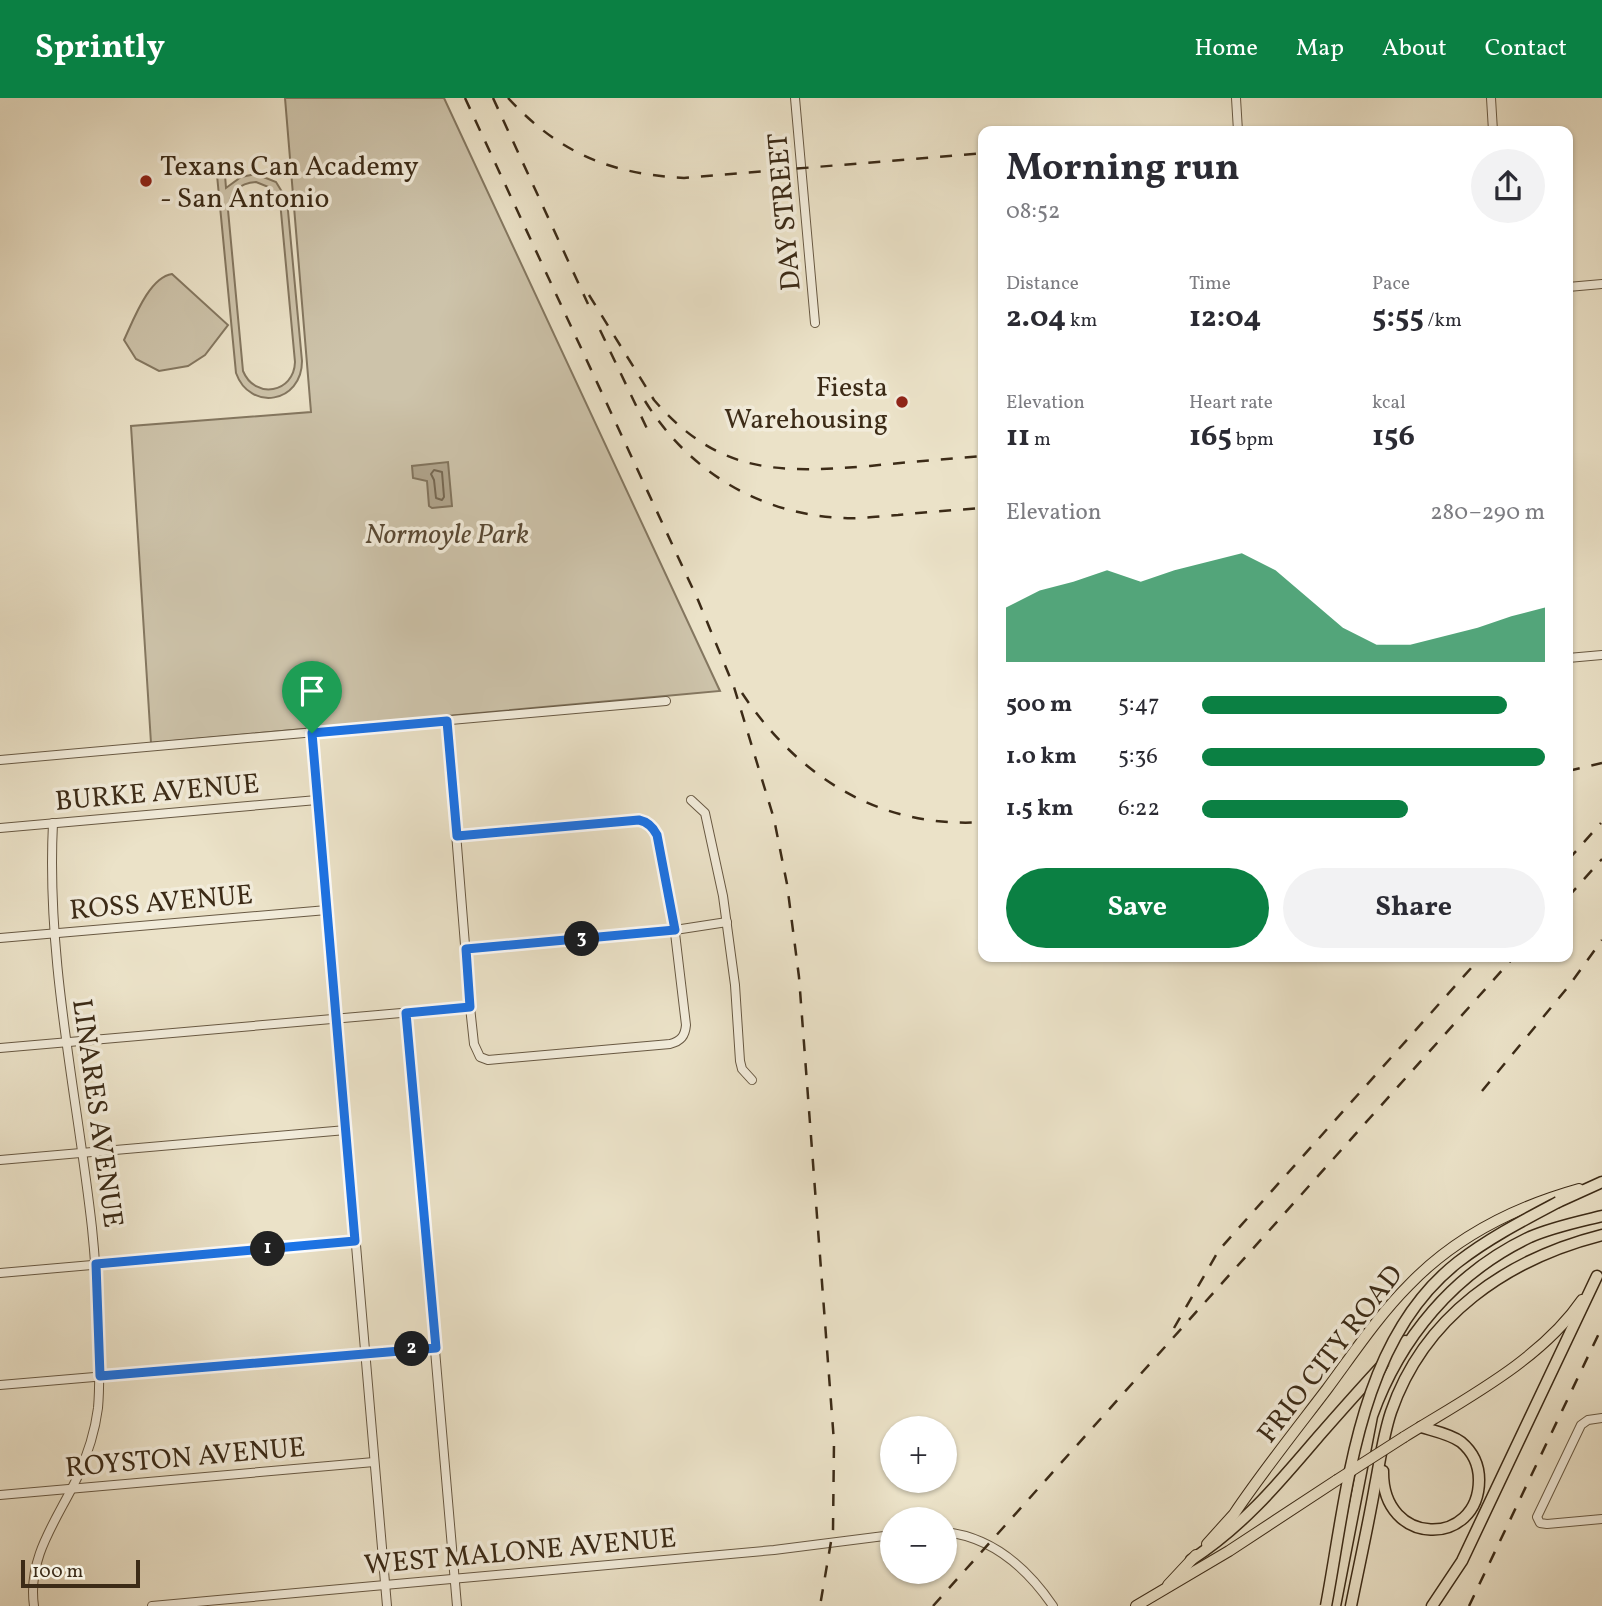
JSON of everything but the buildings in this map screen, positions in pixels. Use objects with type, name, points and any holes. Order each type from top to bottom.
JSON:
[{"type":"highway","points":[[1326,1606],[1358,1433],[1368,1395],[1385,1355],[1405,1322],[1456,1264],[1519,1223],[1602,1182]]},
{"type":"highway","points":[[1191,1560],[1219,1542],[1261,1503],[1366,1382],[1452,1289],[1482,1264],[1532,1236],[1602,1216]]},
{"type":"highway","points":[[1351,1606],[1385,1433],[1407,1377],[1424,1349],[1464,1304],[1500,1276],[1531,1258],[1572,1242],[1602,1235]]},
{"type":"highway","points":[[1432,1606],[1462,1561],[1600,1271]]},
{"type":"highway","points":[[1335,1606],[1372,1416],[1380,1392],[1417,1329]]},
{"type":"highway","points":[[1385,1433],[1383,1484],[1390,1503],[1398,1515],[1416,1528],[1444,1528],[1470,1511],[1478,1492],[1477,1466],[1474,1457],[1461,1442],[1421,1427]]},
{"type":"main road","name":"FRIO CITY ROAD","points":[[1136,1606],[1168,1586],[1234,1514],[1383,1315],[1422,1273],[1464,1239],[1510,1212],[1542,1199],[1602,1182]]},
{"type":"main road","name":"FRIO CITY ROAD","points":[[1168,1586],[1176,1585],[1513,1368],[1569,1319],[1600,1271]]},
{"type":"street","name":"DAY STREET","points":[[795,98],[815,323]]},
{"type":"street","points":[[1236,98],[1238,126]]},
{"type":"street","points":[[1491,98],[1493,126]]},
{"type":"street","points":[[1573,287],[1602,284]]},
{"type":"street","points":[[1573,658],[1602,655]]},
{"type":"street","points":[[0,760],[666,701]]},
{"type":"street","points":[[447,721],[470,1007],[474,1044],[480,1057],[488,1060],[670,1044],[680,1040],[685,1033],[673,908],[654,828],[639,820],[457,836]]},
{"type":"street","points":[[312,733],[387,1606]]},
{"type":"street","name":"BURKE AVENUE","points":[[0,828],[317,800]]},
{"type":"street","points":[[691,800],[705,813],[727,922],[740,1061],[742,1069],[751,1080]]},
{"type":"street","name":"LINARES AVENUE","points":[[34,1606],[33,1584],[38,1558],[50,1526],[84,1463],[97,1411],[100,1376],[96,1264],[66,1042],[55,933],[53,823]]},
{"type":"street","name":"ROSS AVENUE","points":[[0,938],[327,910]]},
{"type":"street","points":[[466,949],[675,930],[727,922]]},
{"type":"street","points":[[0,1048],[470,1007]]},
{"type":"street","points":[[406,1013],[457,1606]]},
{"type":"street","points":[[0,1160],[346,1130]]},
{"type":"street","points":[[0,1273],[355,1241]]},
{"type":"street","points":[[0,1385],[436,1348]]},
{"type":"street","points":[[1602,1418],[1588,1420],[1581,1425],[1540,1510],[1538,1521],[1547,1524],[1602,1519]]},
{"type":"street","name":"ROYSTON AVENUE","points":[[0,1495],[374,1462]]},
{"type":"street","points":[[957,1535],[980,1541],[1005,1555],[1031,1576],[1053,1606]]},
{"type":"street","name":"WEST MALONE AVENUE","points":[[152,1606],[775,1550],[880,1537]]},
{"type":"street","points":[[277,1595],[277,1606]]},
{"type":"green space","name":"Normoyle Park","points":[[285,98],[444,98],[720,691],[151,743],[131,426],[311,412]]},
{"type":"green space","points":[[256,174],[276,182],[287,200],[302,361],[300,375],[294,386],[285,394],[274,397],[252,393],[236,373],[217,175],[225,175],[226,188],[241,177]],"holes":[[[256,182],[271,188],[280,201],[295,362],[288,381],[273,389],[264,389],[256,386],[243,371],[228,210],[233,194],[245,184]]]},
{"type":"green space","points":[[172,274],[228,325],[205,355],[188,366],[159,371],[136,359],[124,340],[149,291],[164,277]]},
{"type":"water","points":[[448,462],[452,506],[432,508],[429,506],[427,481],[413,478],[412,466]]},
{"type":"railway","points":[[465,98],[698,600],[734,687],[774,819],[787,884],[799,977],[834,1442],[833,1530],[820,1606]]},
{"type":"railway","points":[[493,98],[588,304]]},
{"type":"railway","points":[[508,98],[547,133],[587,157],[632,172],[657,176],[684,178],[978,154]]},
{"type":"railway","points":[[589,295],[654,400],[678,425],[702,443],[727,456],[752,464],[807,469],[978,457]]},
{"type":"railway","points":[[600,330],[651,437]]},
{"type":"railway","points":[[645,401],[683,449],[705,468],[730,485],[784,508],[813,515],[851,518],[978,508]]},
{"type":"railway","points":[[742,693],[764,723],[789,750],[816,773],[845,792],[910,817],[946,822],[978,822]]},
{"type":"railway","points":[[1573,770],[1602,763]]},
{"type":"railway","points":[[1573,854],[1601,823]]},
{"type":"railway","points":[[1573,891],[1602,859]]},
{"type":"railway","points":[[1482,1091],[1568,987],[1602,940]]},
{"type":"railway","points":[[1174,1328],[1219,1250],[1477,962]]},
{"type":"railway","points":[[933,1606],[1510,962]]},
{"type":"railway","points":[[1469,1606],[1602,1327]]},
{"type":"place","name":"Texans Can Academy - San Antonio","points":[[146,181]]},
{"type":"place","name":"Fiesta Warehousing","points":[[902,402]]},
{"type":"route","points":[[447,721],[457,836],[639,820],[647,822],[657,835],[673,908],[675,930],[466,949],[470,1007],[406,1013],[436,1348],[100,1376],[96,1264],[355,1241],[312,733],[447,721]]}]
